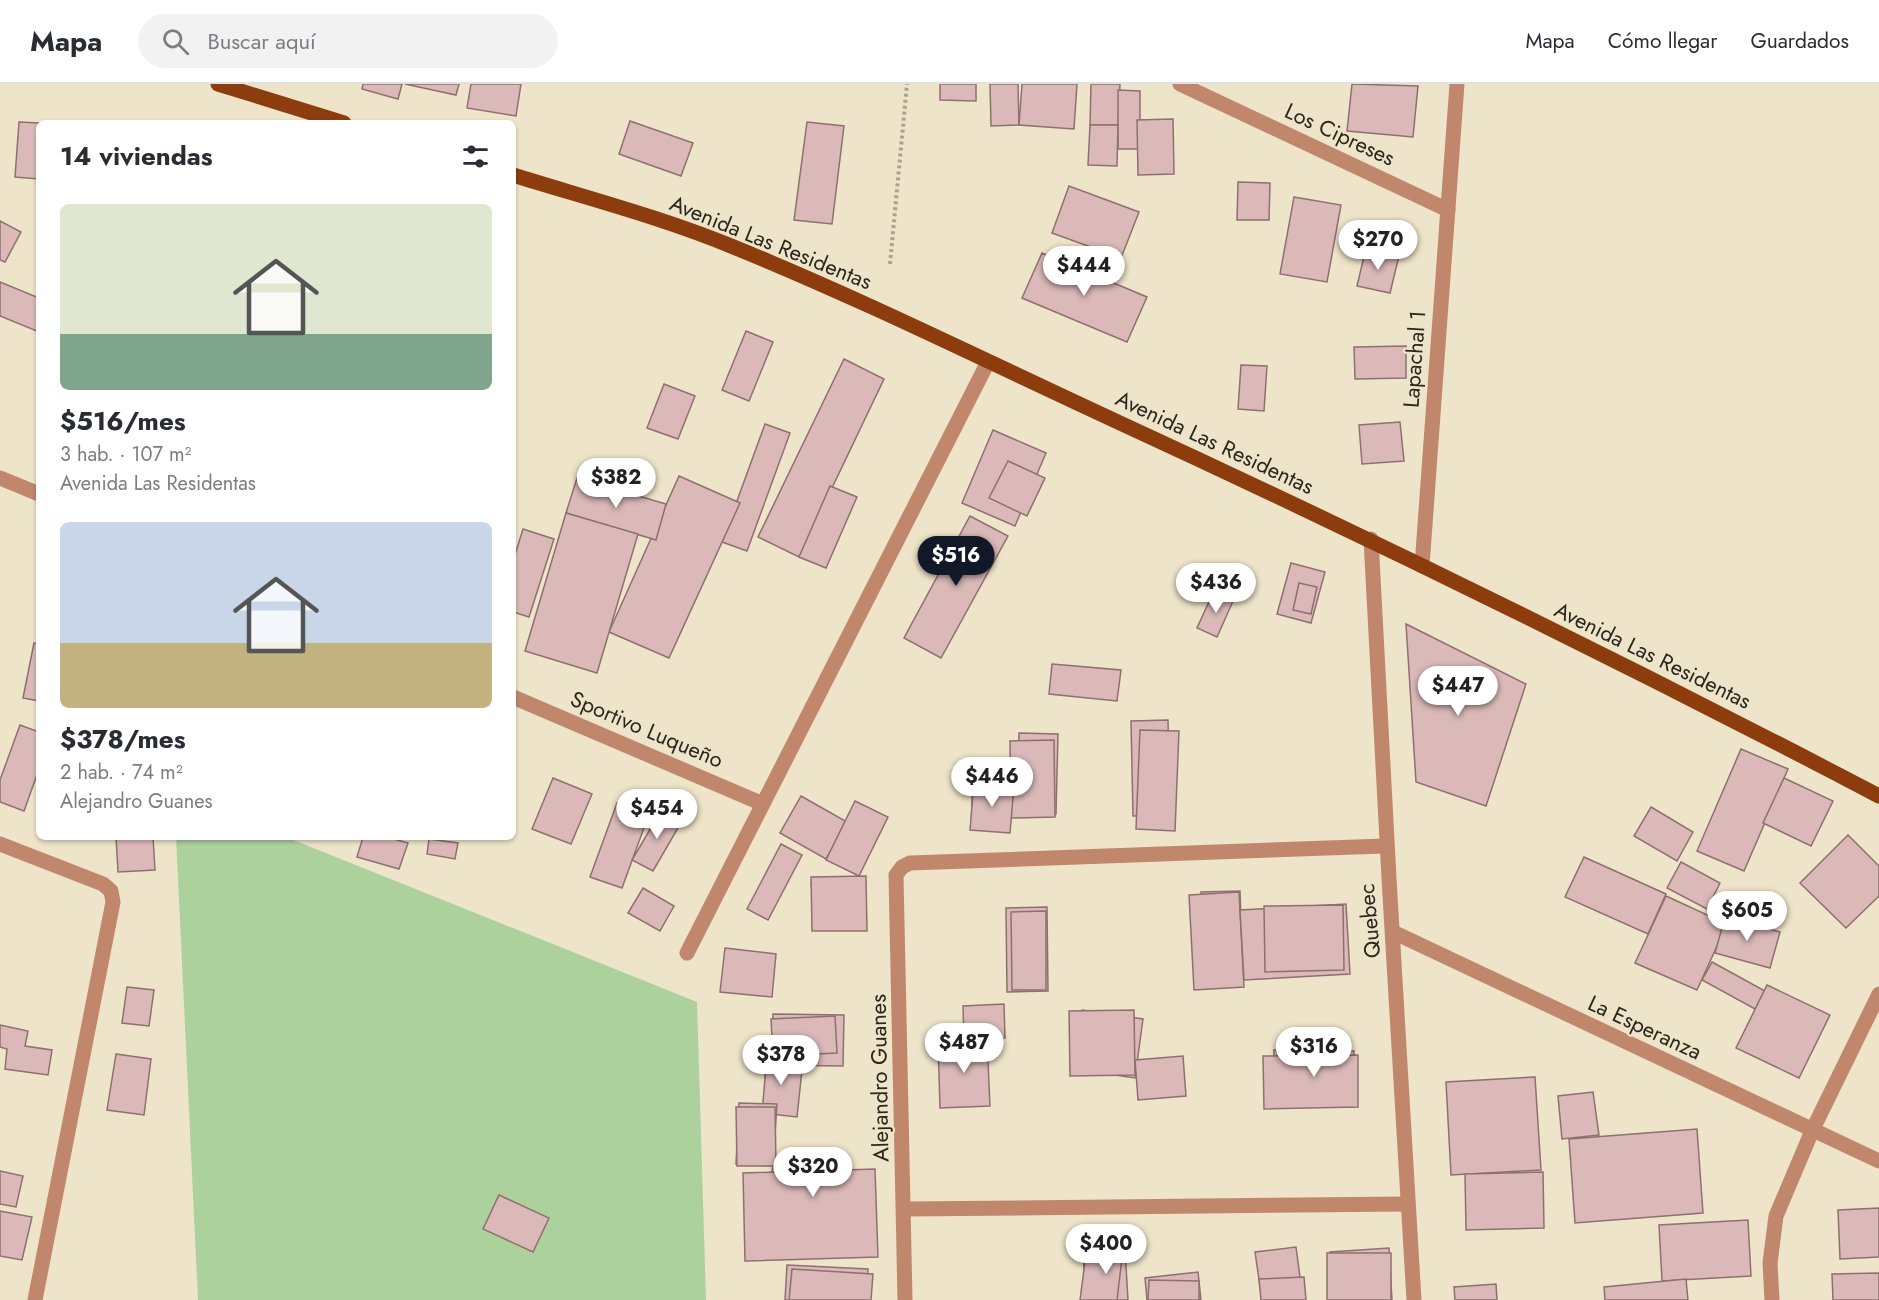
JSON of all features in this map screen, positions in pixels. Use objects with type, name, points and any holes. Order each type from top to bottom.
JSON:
[{"type":"main road","points":[[218,84],[334,120]]},
{"type":"main road","name":"Avenida Las Residentas","points":[[516,176],[731,246],[884,311],[988,362],[1371,539],[1692,698],[1879,796]]},
{"type":"street","name":"Los Cipreses","points":[[1180,84],[1448,210]]},
{"type":"street","name":"Lapachal 1","points":[[1422,566],[1457,84]]},
{"type":"street","points":[[687,953],[988,362]]},
{"type":"street","points":[[0,478],[36,493]]},
{"type":"street","name":"Quebec","points":[[1371,539],[1385,846],[1393,932],[1414,1300]]},
{"type":"street","name":"Sportivo Luqueño","points":[[516,698],[763,804]]},
{"type":"street","points":[[0,844],[104,884],[111,891],[113,902],[35,1300]]},
{"type":"street","name":"Alejandro Guanes","points":[[906,1300],[896,874],[902,867],[910,863],[1385,846]]},
{"type":"street","name":"La Esperanza","points":[[1393,932],[1879,1161]]},
{"type":"street","points":[[1772,1300],[1770,1263],[1776,1216],[1812,1131],[1879,994]]},
{"type":"street","points":[[905,1209],[1408,1204]]},
{"type":"path","points":[[890,264],[907,84]]},
{"type":"green space","points":[[176,840],[293,840],[697,1002],[706,1300],[198,1300]]},
{"type":"building","points":[[363,84],[402,84],[398,99],[362,89]]},
{"type":"building","points":[[405,84],[459,84],[456,95]]},
{"type":"building","points":[[471,84],[521,84],[516,116],[467,108]]},
{"type":"building","points":[[940,84],[976,84],[976,101],[940,100]]},
{"type":"building","points":[[990,84],[1018,84],[1019,125],[991,126]]},
{"type":"building","points":[[1022,84],[1077,84],[1074,129],[1019,125]]},
{"type":"building","points":[[1091,84],[1120,84],[1118,125],[1090,125]]},
{"type":"building","points":[[1352,84],[1418,86],[1413,137],[1347,131]]},
{"type":"building","points":[[1118,90],[1140,91],[1140,149],[1118,149]]},
{"type":"building","points":[[1173,119],[1174,174],[1138,175],[1137,120]]},
{"type":"building","points":[[630,121],[693,143],[681,176],[619,154]]},
{"type":"building","points":[[19,122],[36,123],[36,179],[15,177]]},
{"type":"building","points":[[807,122],[844,126],[832,224],[794,220]]},
{"type":"building","points":[[1090,125],[1118,125],[1117,166],[1088,165]]},
{"type":"building","points":[[1238,182],[1270,183],[1269,220],[1237,220]]},
{"type":"building","points":[[1069,186],[1139,212],[1121,258],[1052,233]]},
{"type":"building","points":[[1294,197],[1341,205],[1327,282],[1280,274]]},
{"type":"building","points":[[0,221],[21,232],[5,262],[0,260]]},
{"type":"building","points":[[1366,248],[1399,256],[1390,293],[1357,286]]},
{"type":"building","points":[[1042,253],[1147,297],[1127,342],[1022,298]]},
{"type":"building","points":[[0,282],[36,297],[36,331],[0,316]]},
{"type":"building","points":[[746,331],[773,342],[749,401],[722,390]]},
{"type":"building","points":[[1406,346],[1406,378],[1355,379],[1354,347]]},
{"type":"building","points":[[844,359],[884,379],[799,557],[758,537]]},
{"type":"building","points":[[1241,365],[1267,366],[1264,411],[1238,409]]},
{"type":"building","points":[[664,384],[695,396],[678,439],[647,428]]},
{"type":"building","points":[[1400,422],[1404,461],[1362,464],[1359,425]]},
{"type":"building","points":[[765,424],[790,433],[747,551],[722,542]]},
{"type":"building","points":[[993,430],[1046,453],[1015,526],[962,503]]},
{"type":"building","points":[[1008,461],[1045,478],[1027,516],[989,498]]},
{"type":"building","points":[[679,476],[740,503],[669,658],[609,632]]},
{"type":"building","points":[[577,478],[666,504],[656,540],[566,513]]},
{"type":"building","points":[[830,486],[857,497],[826,568],[799,557]]},
{"type":"building","points":[[566,513],[638,534],[597,673],[525,651]]},
{"type":"building","points":[[970,516],[1008,536],[941,658],[904,638]]},
{"type":"building","points":[[523,529],[554,539],[529,617],[516,613],[516,551]]},
{"type":"building","points":[[1291,563],[1325,572],[1311,623],[1277,614]]},
{"type":"building","points":[[1299,583],[1317,587],[1311,614],[1293,610]]},
{"type":"building","points":[[1214,591],[1234,599],[1217,637],[1197,628]]},
{"type":"building","points":[[1406,624],[1526,684],[1486,806],[1416,782]]},
{"type":"building","points":[[34,643],[36,643],[36,700],[23,698]]},
{"type":"building","points":[[1052,664],[1121,670],[1117,701],[1049,694]]},
{"type":"building","points":[[1168,720],[1170,815],[1133,816],[1131,721]]},
{"type":"building","points":[[20,725],[36,731],[36,777],[24,811],[0,802],[0,780]]},
{"type":"building","points":[[1140,730],[1179,731],[1175,831],[1136,829]]},
{"type":"building","points":[[1019,733],[1058,734],[1056,814],[1017,813]]},
{"type":"building","points":[[1054,740],[1055,817],[1011,818],[1010,741]]},
{"type":"building","points":[[1741,749],[1788,769],[1744,871],[1697,851]]},
{"type":"building","points":[[973,777],[1013,779],[1010,830],[971,828]]},
{"type":"building","points":[[553,778],[592,794],[571,844],[532,829]]},
{"type":"building","points":[[1784,778],[1833,801],[1811,846],[1763,823]]},
{"type":"building","points":[[974,782],[1014,786],[1010,833],[970,830]]},
{"type":"building","points":[[801,796],[847,822],[826,859],[780,833]]},
{"type":"building","points":[[855,801],[888,817],[859,876],[826,860]]},
{"type":"building","points":[[617,803],[649,814],[622,888],[590,877]]},
{"type":"building","points":[[1651,807],[1693,832],[1677,861],[1634,836]]},
{"type":"building","points":[[662,809],[682,821],[653,871],[632,860]]},
{"type":"building","points":[[1848,835],[1879,866],[1879,896],[1846,928],[1800,883]]},
{"type":"building","points":[[116,840],[153,840],[155,870],[118,872]]},
{"type":"building","points":[[362,840],[398,840],[408,843],[399,869],[357,857]]},
{"type":"building","points":[[429,840],[458,843],[455,859],[427,854]]},
{"type":"building","points":[[781,844],[802,855],[768,920],[747,909]]},
{"type":"building","points":[[1584,857],[1666,894],[1648,934],[1565,897]]},
{"type":"building","points":[[1681,862],[1720,883],[1707,909],[1667,888]]},
{"type":"building","points":[[859,876],[864,924],[817,930],[811,882]]},
{"type":"building","points":[[866,876],[867,931],[812,931],[811,877]]},
{"type":"building","points":[[643,888],[674,906],[660,931],[628,913]]},
{"type":"building","points":[[1240,891],[1242,951],[1203,952],[1201,892]]},
{"type":"building","points":[[1239,892],[1244,987],[1194,990],[1189,895]]},
{"type":"building","points":[[1666,896],[1727,924],[1697,990],[1635,963]]},
{"type":"building","points":[[1346,904],[1350,974],[1244,980],[1240,910]]},
{"type":"building","points":[[1343,905],[1344,970],[1265,972],[1264,906]]},
{"type":"building","points":[[1047,907],[1048,991],[1007,992],[1006,908]]},
{"type":"building","points":[[1046,911],[1046,990],[1012,990],[1011,912]]},
{"type":"building","points":[[1725,917],[1780,932],[1770,968],[1715,953]]},
{"type":"building","points":[[725,948],[776,954],[772,997],[720,992]]},
{"type":"building","points":[[1712,962],[1765,991],[1755,1009],[1702,980]]},
{"type":"building","points":[[1767,985],[1830,1015],[1799,1078],[1736,1048]]},
{"type":"building","points":[[127,987],[154,990],[149,1026],[122,1023]]},
{"type":"building","points":[[1004,1004],[1005,1038],[964,1040],[963,1006]]},
{"type":"building","points":[[1082,1010],[1143,1019],[1135,1078],[1073,1069]]},
{"type":"building","points":[[1134,1010],[1135,1075],[1070,1076],[1069,1011]]},
{"type":"building","points":[[773,1014],[844,1015],[843,1066],[772,1065]]},
{"type":"building","points":[[835,1016],[837,1053],[773,1056],[771,1019]]},
{"type":"building","points":[[0,1025],[28,1031],[25,1046],[52,1050],[48,1075],[5,1069],[7,1049],[0,1047]]},
{"type":"building","points":[[974,1035],[980,1103],[946,1106],[941,1037]]},
{"type":"building","points":[[987,1039],[990,1106],[940,1108],[938,1041]]},
{"type":"building","points":[[1274,1050],[1354,1051],[1353,1107],[1273,1105]]},
{"type":"building","points":[[116,1054],[151,1059],[144,1115],[107,1110]]},
{"type":"building","points":[[1358,1055],[1358,1107],[1264,1109],[1263,1056]]},
{"type":"building","points":[[1183,1056],[1186,1096],[1138,1100],[1135,1060]]},
{"type":"building","points":[[766,1065],[799,1066],[797,1108],[764,1107]]},
{"type":"building","points":[[766,1067],[802,1070],[797,1117],[762,1113]]},
{"type":"building","points":[[1535,1077],[1541,1170],[1451,1175],[1446,1082]]},
{"type":"building","points":[[1593,1092],[1599,1135],[1562,1139],[1558,1096]]},
{"type":"building","points":[[739,1103],[777,1104],[773,1166],[736,1164]]},
{"type":"building","points":[[736,1107],[775,1107],[776,1166],[737,1166]]},
{"type":"building","points":[[1697,1129],[1703,1213],[1575,1223],[1569,1139]]},
{"type":"building","points":[[773,1166],[862,1182],[853,1229],[765,1214]]},
{"type":"building","points":[[875,1169],[878,1257],[745,1261],[743,1173]]},
{"type":"building","points":[[0,1171],[23,1176],[16,1207],[0,1204]]},
{"type":"building","points":[[1543,1172],[1544,1228],[1466,1230],[1465,1174]]},
{"type":"building","points":[[499,1195],[549,1218],[533,1252],[483,1229]]},
{"type":"building","points":[[1879,1208],[1879,1257],[1840,1259],[1838,1210]]},
{"type":"building","points":[[0,1211],[32,1217],[22,1260],[0,1256]]},
{"type":"building","points":[[1748,1220],[1751,1276],[1662,1281],[1659,1225]]},
{"type":"building","points":[[1296,1247],[1303,1300],[1262,1300],[1255,1252]]},
{"type":"building","points":[[1389,1248],[1392,1300],[1333,1300],[1330,1252]]},
{"type":"building","points":[[1125,1249],[1128,1300],[1086,1300],[1083,1252]]},
{"type":"building","points":[[1327,1253],[1391,1253],[1391,1300],[1327,1300]]},
{"type":"building","points":[[1086,1254],[1122,1258],[1117,1300],[1080,1300]]},
{"type":"building","points":[[787,1265],[868,1269],[866,1300],[785,1300]]},
{"type":"building","points":[[792,1269],[873,1274],[871,1300],[789,1300]]},
{"type":"building","points":[[1198,1272],[1201,1300],[1147,1300],[1145,1278]]},
{"type":"building","points":[[1879,1273],[1879,1300],[1833,1300],[1832,1274]]},
{"type":"building","points":[[1304,1277],[1306,1300],[1261,1300],[1259,1279]]},
{"type":"building","points":[[1686,1279],[1688,1300],[1605,1300],[1604,1287]]},
{"type":"building","points":[[1149,1280],[1199,1281],[1199,1300],[1148,1300]]},
{"type":"building","points":[[1496,1284],[1497,1300],[1455,1300],[1454,1287]]}]
